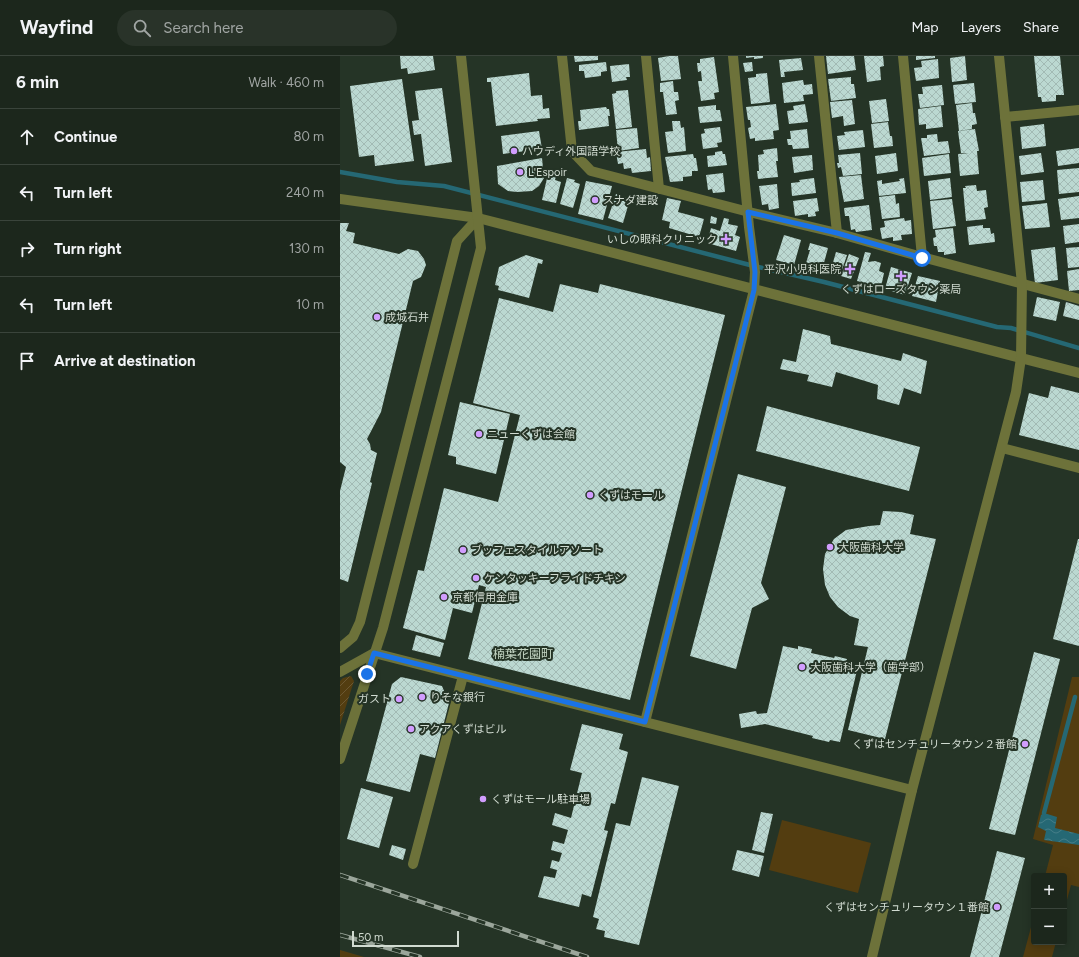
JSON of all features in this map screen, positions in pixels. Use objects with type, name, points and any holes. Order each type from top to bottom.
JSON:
[{"type":"street","points":[[340,759],[386,616],[481,248],[461,56]]},
{"type":"street","points":[[562,56],[572,151],[591,171],[748,212],[837,233],[922,258],[1079,299]]},
{"type":"street","points":[[646,56],[659,189]]},
{"type":"street","points":[[645,722],[754,290],[755,272],[733,56]]},
{"type":"street","points":[[819,56],[837,233]]},
{"type":"street","points":[[903,56],[922,258]]},
{"type":"street","points":[[872,957],[912,790],[1016,392],[1021,358],[1022,284],[999,56]]},
{"type":"street","points":[[1005,117],[1079,110]]},
{"type":"street","points":[[340,199],[478,218],[1079,373]]},
{"type":"street","points":[[340,648],[353,637],[360,622],[457,241],[478,218]]},
{"type":"street","points":[[1002,448],[1079,468]]},
{"type":"street","points":[[340,672],[374,653],[912,790]]},
{"type":"street","points":[[413,864],[463,676]]},
{"type":"green space","points":[[351,676],[354,681],[340,725],[340,681],[343,678]]},
{"type":"green space","points":[[1072,677],[1079,677],[1079,887],[1071,885],[1067,900],[1067,873],[1046,873],[1053,845],[1033,839]]},
{"type":"green space","points":[[782,820],[871,843],[858,893],[769,870]]},
{"type":"green space","points":[[1031,927],[1031,945],[1055,945],[1052,957],[1023,957]]},
{"type":"green space","points":[[340,950],[364,957],[340,957]]},
{"type":"water","points":[[1044,813],[1057,817],[1055,828],[1079,834],[1079,845],[1044,840],[1046,831],[1038,827],[1041,815]]},
{"type":"building","points":[[400,56],[433,56],[435,70],[408,74],[407,68],[401,69]]},
{"type":"building","points":[[574,56],[598,56],[598,60],[575,62]]},
{"type":"building","points":[[678,56],[681,79],[661,81],[658,58]]},
{"type":"building","points":[[746,56],[763,56],[763,58],[754,59],[754,57],[746,58]]},
{"type":"building","points":[[826,56],[854,56],[856,70],[828,74]]},
{"type":"building","points":[[864,56],[883,56],[884,66],[880,67],[881,80],[867,82]]},
{"type":"building","points":[[916,56],[935,56],[935,58],[916,60]]},
{"type":"building","points":[[965,56],[967,80],[952,82],[950,58]]},
{"type":"building","points":[[1034,56],[1060,56],[1064,95],[1056,95],[1056,101],[1042,102],[1041,97],[1038,97]]},
{"type":"building","points":[[714,57],[719,92],[714,93],[715,99],[701,101],[698,81],[702,81],[701,71],[698,72],[697,63],[700,63],[700,59]]},
{"type":"building","points":[[801,58],[803,70],[784,72],[785,77],[781,77],[779,60]]},
{"type":"building","points":[[938,59],[939,78],[916,81],[914,68],[922,67],[921,61]]},
{"type":"building","points":[[606,62],[607,71],[601,72],[601,76],[585,78],[584,71],[579,71],[579,65]]},
{"type":"building","points":[[752,62],[753,71],[745,72],[743,63]]},
{"type":"building","points":[[629,64],[630,77],[626,77],[627,80],[612,82],[610,66]]},
{"type":"building","points":[[529,73],[531,96],[542,95],[543,109],[549,108],[550,118],[537,119],[538,121],[496,126],[491,82],[487,82],[487,78]]},
{"type":"building","points":[[767,73],[770,102],[751,104],[748,78],[756,77],[756,74]]},
{"type":"building","points":[[851,77],[851,84],[854,84],[856,98],[831,101],[828,79]]},
{"type":"building","points":[[402,79],[414,161],[375,166],[374,155],[359,157],[350,86]]},
{"type":"building","points":[[803,80],[804,85],[812,84],[813,94],[803,95],[804,101],[784,103],[782,83]]},
{"type":"building","points":[[673,81],[674,92],[678,92],[679,100],[675,101],[677,114],[666,115],[663,92],[660,92],[660,83]]},
{"type":"building","points":[[974,83],[976,102],[955,104],[953,85]]},
{"type":"building","points":[[942,85],[944,105],[920,108],[918,94],[923,94],[922,87]]},
{"type":"building","points":[[442,88],[452,162],[425,166],[421,134],[414,135],[412,121],[419,120],[415,91]]},
{"type":"building","points":[[628,90],[632,127],[616,129],[612,94],[616,93],[616,91]]},
{"type":"building","points":[[886,99],[889,121],[872,123],[869,101]]},
{"type":"building","points":[[852,100],[855,124],[844,126],[843,116],[832,118],[830,102]]},
{"type":"building","points":[[972,103],[973,113],[975,113],[977,124],[972,125],[972,129],[959,131],[956,105]]},
{"type":"building","points":[[776,104],[779,130],[773,131],[774,139],[755,141],[755,138],[750,139],[748,128],[751,127],[750,120],[748,120],[746,107]]},
{"type":"building","points":[[805,104],[808,122],[789,124],[787,111],[794,110],[793,106]]},
{"type":"building","points":[[716,105],[716,110],[720,110],[722,121],[700,123],[698,107]]},
{"type":"building","points":[[941,106],[943,127],[926,129],[926,124],[919,125],[918,109]]},
{"type":"building","points":[[606,107],[609,109],[609,126],[579,130],[578,121],[581,121],[580,110]]},
{"type":"building","points":[[672,121],[680,121],[681,128],[684,127],[686,151],[668,153],[665,132],[673,131]]},
{"type":"building","points":[[888,122],[893,146],[874,148],[871,124]]},
{"type":"building","points":[[1044,124],[1046,146],[1022,149],[1020,127]]},
{"type":"building","points":[[720,127],[722,142],[717,143],[718,147],[703,149],[701,134],[705,133],[704,129]]},
{"type":"building","points":[[637,128],[639,148],[618,151],[616,130]]},
{"type":"building","points":[[807,129],[809,148],[793,149],[792,145],[788,145],[787,139],[791,139],[790,131]]},
{"type":"building","points":[[975,129],[979,151],[977,151],[979,174],[960,176],[958,154],[969,153],[961,153],[958,131]]},
{"type":"building","points":[[863,130],[865,147],[839,150],[837,136],[845,135],[844,132]]},
{"type":"building","points":[[539,131],[542,149],[503,154],[501,136]]},
{"type":"building","points":[[937,134],[938,142],[948,141],[950,153],[924,156],[921,138],[927,138],[927,135]]},
{"type":"building","points":[[777,148],[778,161],[776,161],[778,177],[758,179],[758,155],[764,154],[763,150]]},
{"type":"building","points":[[1079,148],[1079,163],[1058,166],[1056,151]]},
{"type":"building","points":[[646,149],[647,158],[650,157],[651,171],[632,173],[631,168],[624,169],[623,163],[618,164],[616,152]]},
{"type":"building","points":[[722,151],[723,154],[725,154],[727,165],[708,167],[707,156],[715,155],[715,152]]},
{"type":"building","points":[[860,153],[862,174],[843,176],[841,167],[838,168],[838,155]]},
{"type":"building","points":[[896,153],[898,171],[877,174],[875,156]]},
{"type":"building","points":[[1041,153],[1044,172],[1021,175],[1019,156]]},
{"type":"building","points":[[693,154],[694,158],[696,158],[698,171],[692,171],[692,176],[683,177],[683,181],[670,182],[665,157]]},
{"type":"building","points":[[949,154],[951,173],[924,176],[922,158]]},
{"type":"building","points":[[812,155],[813,170],[794,173],[792,157]]},
{"type":"building","name":"L'Espoir","points":[[542,158],[544,178],[539,186],[532,191],[508,191],[498,184],[497,166]]},
{"type":"building","points":[[1079,168],[1079,192],[1059,194],[1057,170]]},
{"type":"building","points":[[723,173],[725,192],[713,193],[712,189],[708,190],[706,175]]},
{"type":"building","points":[[548,174],[556,176],[555,180],[561,182],[556,203],[542,200]]},
{"type":"building","points":[[861,175],[864,199],[844,202],[839,177]]},
{"type":"building","points":[[567,178],[575,180],[574,182],[580,184],[573,208],[560,204]]},
{"type":"building","points":[[814,178],[816,193],[792,196],[791,183],[800,182],[799,180]]},
{"type":"building","points":[[904,178],[906,193],[879,196],[877,181],[882,180],[882,184],[900,181],[899,179]]},
{"type":"building","points":[[950,178],[952,197],[930,200],[928,181]]},
{"type":"building","points":[[1043,180],[1045,200],[1022,202],[1020,182]]},
{"type":"building","name":"スナダ建設","points":[[586,181],[612,186],[603,220],[578,214]]},
{"type":"building","points":[[777,184],[779,208],[769,210],[768,204],[762,205],[759,186]]},
{"type":"building","points":[[976,185],[977,191],[986,190],[988,207],[984,208],[986,219],[966,221],[963,188],[966,188],[965,186]]},
{"type":"building","points":[[616,194],[630,199],[623,223],[608,218]]},
{"type":"building","points":[[895,195],[896,204],[899,203],[900,217],[882,219],[879,197]]},
{"type":"building","points":[[1079,196],[1079,218],[1061,220],[1058,199]]},
{"type":"building","points":[[667,198],[681,201],[678,212],[704,219],[699,237],[669,228],[670,222],[662,220]]},
{"type":"building","points":[[817,198],[819,211],[815,212],[816,216],[808,217],[808,214],[795,216],[793,201]]},
{"type":"building","points":[[952,199],[956,226],[933,229],[930,201]]},
{"type":"building","points":[[1047,203],[1050,227],[1025,229],[1022,206]]},
{"type":"building","points":[[869,205],[872,230],[856,232],[855,229],[851,230],[849,216],[845,216],[844,208]]},
{"type":"building","points":[[711,216],[717,218],[716,224],[710,223]]},
{"type":"building","points":[[724,218],[729,219],[728,224],[738,226],[735,235],[740,237],[736,251],[707,243],[711,228],[720,231]]},
{"type":"building","points":[[904,218],[905,221],[911,220],[912,234],[901,235],[902,240],[893,241],[893,237],[882,239],[880,228],[885,227],[884,221]]},
{"type":"building","points":[[340,223],[349,223],[346,231],[355,233],[353,243],[399,254],[408,249],[418,251],[424,259],[426,265],[421,277],[413,281],[381,412],[367,439],[371,450],[377,453],[370,482],[372,483],[348,582],[340,579],[340,491],[346,467],[340,462]]},
{"type":"building","points":[[1079,224],[1079,242],[1065,244],[1063,226]]},
{"type":"building","points":[[983,225],[983,228],[990,228],[991,234],[994,233],[995,242],[969,245],[967,227]]},
{"type":"building","points":[[953,228],[956,253],[944,255],[944,252],[938,252],[937,246],[934,246],[933,238],[936,237],[935,230]]},
{"type":"building","points":[[784,235],[801,240],[794,265],[776,260]]},
{"type":"building","points":[[810,243],[828,248],[821,274],[811,271],[812,264],[806,263],[810,250],[808,250]]},
{"type":"building","points":[[1055,247],[1058,280],[1035,283],[1031,250]]},
{"type":"building","points":[[1079,247],[1079,267],[1068,268],[1066,248]]},
{"type":"building","points":[[836,252],[847,255],[840,276],[830,273]]},
{"type":"building","points":[[865,252],[871,253],[868,262],[875,261],[881,263],[879,271],[884,273],[881,287],[857,281]]},
{"type":"building","points":[[849,254],[859,258],[851,279],[841,276]]},
{"type":"building","points":[[526,255],[543,260],[542,264],[538,263],[529,298],[498,290],[499,286],[495,285],[499,267]]},
{"type":"building","points":[[891,267],[912,273],[905,295],[885,289]]},
{"type":"building","points":[[1079,269],[1079,290],[1069,291],[1067,271]]},
{"type":"building","points":[[918,276],[940,281],[936,302],[912,296]]},
{"type":"building","name":"くずはモール","points":[[560,284],[598,293],[600,284],[725,315],[630,700],[468,659],[486,587],[479,585],[472,613],[453,608],[445,640],[403,628],[418,570],[424,571],[444,488],[498,502],[520,415],[473,403],[499,298],[553,312]]},
{"type":"building","points":[[1037,297],[1060,302],[1056,321],[1033,316]]},
{"type":"building","points":[[1066,302],[1079,306],[1079,320],[1063,316]]},
{"type":"building","points":[[803,329],[830,336],[831,344],[901,361],[903,353],[927,361],[921,394],[904,388],[899,405],[877,399],[878,385],[836,372],[832,387],[807,381],[809,375],[780,369],[783,359],[796,362]]},
{"type":"building","points":[[1051,386],[1079,393],[1079,450],[1019,435],[1029,393],[1048,398]]},
{"type":"building","name":"ニューくずは会館","points":[[460,402],[510,414],[496,474],[456,464],[456,457],[448,455]]},
{"type":"building","points":[[767,406],[920,447],[909,491],[756,451]]},
{"type":"building","points":[[738,474],[786,487],[761,583],[769,599],[752,608],[736,669],[690,656]]},
{"type":"building","points":[[883,511],[901,512],[914,515],[910,534],[936,539],[885,739],[848,730],[868,647],[854,645],[859,619],[850,616],[838,607],[830,597],[825,585],[823,569],[825,554],[834,539],[846,530],[880,525]]},
{"type":"building","points":[[1079,539],[1079,646],[1053,639]]},
{"type":"building","points":[[416,635],[444,643],[440,657],[412,650]]},
{"type":"building","points":[[783,646],[798,649],[798,646],[812,649],[811,653],[847,659],[846,663],[858,666],[840,742],[830,740],[829,742],[812,738],[813,736],[765,724],[741,728],[739,714],[756,711],[757,714],[767,713]]},
{"type":"building","name":"くずはセンチュリータウン２番館","points":[[1034,652],[1060,659],[1015,835],[989,829]]},
{"type":"building","name":"アクアくずはビル","points":[[401,677],[442,686],[449,703],[435,758],[420,754],[410,792],[366,781],[392,684]]},
{"type":"building","points":[[582,724],[623,734],[619,749],[628,752],[615,804],[611,803],[604,830],[608,831],[591,897],[582,894],[579,907],[538,897],[544,876],[555,878],[557,870],[550,868],[552,860],[559,862],[562,853],[551,850],[553,841],[564,844],[568,830],[552,825],[555,813],[571,818],[582,773],[570,770]]},
{"type":"building","points":[[642,777],[679,786],[639,945],[604,937],[605,931],[596,929],[599,919],[593,917],[616,823],[630,826]]},
{"type":"building","points":[[361,788],[393,797],[379,848],[347,839]]},
{"type":"building","points":[[761,812],[773,814],[764,853],[752,850]]},
{"type":"building","points":[[392,845],[406,849],[403,860],[389,855]]},
{"type":"building","points":[[737,850],[764,856],[759,877],[732,870]]},
{"type":"building","name":"くずはセンチュリータウン１番館","points":[[997,851],[1025,858],[999,957],[970,957]]},
{"type":"waterway","points":[[340,172],[397,182],[444,186],[997,327],[1011,328],[1079,348]]},
{"type":"waterway","points":[[1044,813],[1075,697]]},
{"type":"railway","points":[[340,875],[587,957]]},
{"type":"railway","points":[[340,935],[420,957]]},
{"type":"place","name":"ハウディ外国語学校","points":[[514,151]]},
{"type":"place","name":"L'Espoir","points":[[520,172]]},
{"type":"place","name":"スナダ建設","points":[[595,200]]},
{"type":"place","name":"いしの眼科クリニック","points":[[726,239]]},
{"type":"place","name":"平沢小児科医院","points":[[850,269]]},
{"type":"place","name":"くずはローズタウン薬局","points":[[901,276]]},
{"type":"place","name":"成城石井","points":[[377,317]]},
{"type":"place","name":"ニューくずは会館","points":[[479,434]]},
{"type":"place","name":"くずはモール","points":[[590,495]]},
{"type":"place","name":"大阪歯科大学","points":[[830,547]]},
{"type":"place","name":"ブッフェスタイルアソート","points":[[463,550]]},
{"type":"place","name":"ケンタッキーフライドチキン","points":[[476,578]]},
{"type":"place","name":"京都信用金庫","points":[[444,597]]},
{"type":"place","name":"大阪歯科大学（歯学部）","points":[[802,667]]},
{"type":"place","name":"りそな銀行","points":[[422,697]]},
{"type":"place","name":"ガスト","points":[[399,699]]},
{"type":"place","name":"アクアくずはビル","points":[[411,729]]},
{"type":"place","name":"くずはセンチュリータウン２番館","points":[[1025,744]]},
{"type":"place","name":"くずはモール駐車場","points":[[483,799]]},
{"type":"place","name":"くずはセンチュリータウン１番館","points":[[997,907]]},
{"type":"district","name":"楠葉花園町","points":[[523,654]]},
{"type":"route","points":[[367,674],[374,653],[645,722],[754,290],[755,272],[748,212],[837,233],[922,258]]}]
